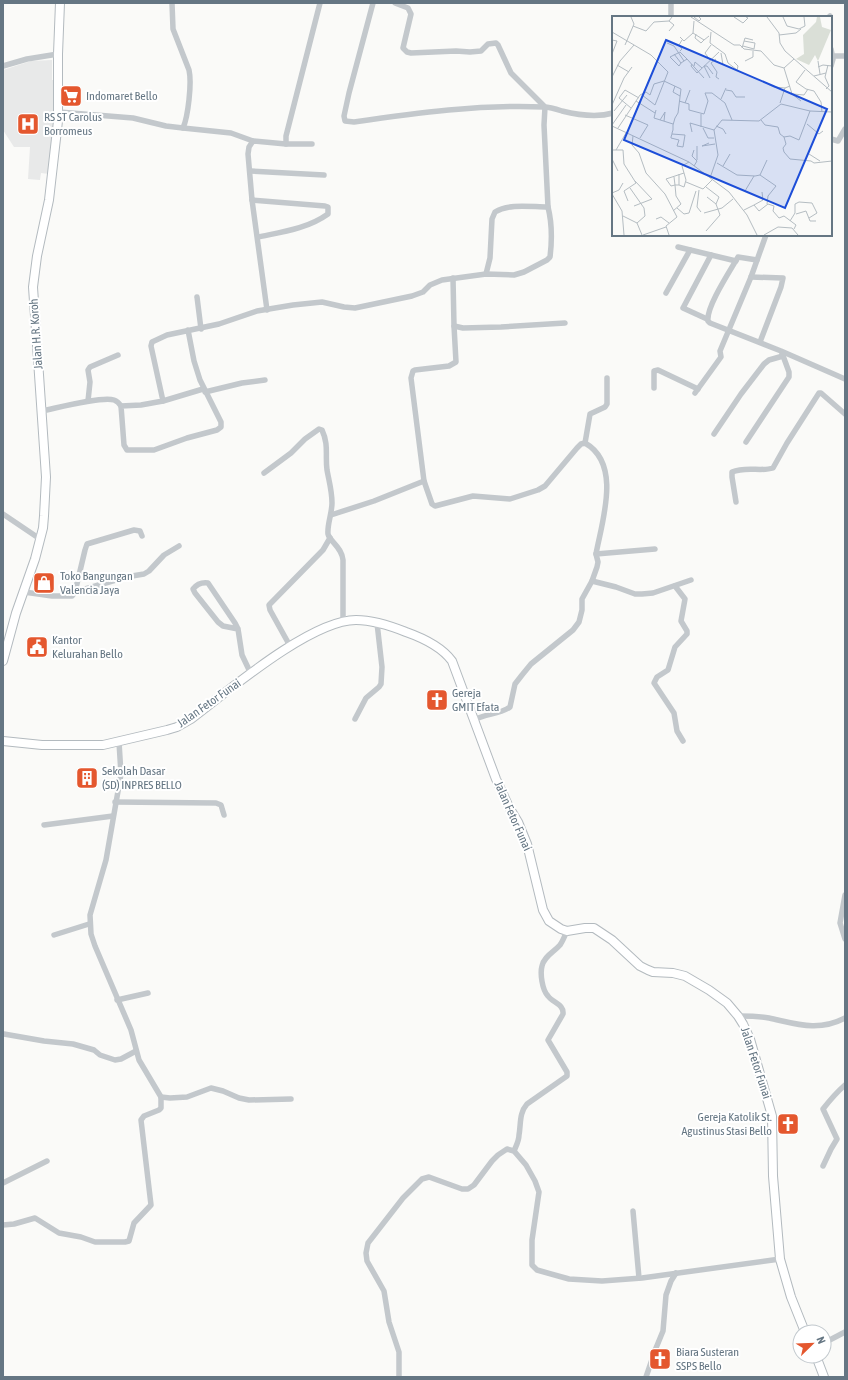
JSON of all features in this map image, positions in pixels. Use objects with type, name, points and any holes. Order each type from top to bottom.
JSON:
[{"type":"street","name":"Jalan H.R. Koroh","points":[[3,661],[44,522],[46,477],[33,308],[33,287],[36,261],[49,200],[59,112],[58,54],[60,3]]},
{"type":"street","points":[[172,3],[172,29],[189,70],[190,76],[189,108],[183,128]]},
{"type":"street","points":[[286,144],[286,136],[320,3]]},
{"type":"street","points":[[373,3],[349,93],[344,116],[345,120],[354,122],[416,113],[485,108],[546,107],[572,114],[588,116],[612,113]]},
{"type":"street","points":[[395,3],[408,8],[411,14],[403,48],[406,52],[481,51],[488,44],[496,43],[512,73],[546,107]]},
{"type":"street","points":[[671,16],[672,3]]},
{"type":"street","points":[[832,52],[832,61]]},
{"type":"street","points":[[3,66],[27,59],[58,54]]},
{"type":"street","points":[[833,56],[845,56]]},
{"type":"street","points":[[163,401],[151,344],[153,341],[188,330],[201,329],[258,311],[317,302],[355,308],[412,296],[423,292],[430,285],[442,280],[486,274],[508,276],[518,274],[549,258],[551,232],[548,207],[544,125],[546,107]]},
{"type":"street","points":[[59,112],[133,118],[166,126],[231,133],[253,141],[286,144],[312,144]]},
{"type":"street","points":[[832,139],[838,141],[845,129]]},
{"type":"street","points":[[253,141],[249,148],[248,154],[252,200],[267,310]]},
{"type":"street","points":[[250,171],[324,175]]},
{"type":"street","points":[[252,200],[325,206],[328,207],[329,211],[328,214],[320,220],[300,228],[258,237]]},
{"type":"street","points":[[486,274],[491,251],[492,219],[494,212],[507,207],[517,206],[548,207]]},
{"type":"street","points":[[654,388],[653,374],[654,371],[658,370],[697,391],[721,357],[720,351],[752,278],[766,236]]},
{"type":"street","points":[[678,247],[736,261]]},
{"type":"street","points":[[666,293],[690,250]]},
{"type":"street","points":[[711,255],[683,308],[707,319],[710,323],[760,342],[782,354],[844,377]]},
{"type":"street","points":[[707,319],[713,300],[738,257],[741,256],[757,260]]},
{"type":"street","points":[[453,278],[456,362],[449,366],[415,370],[412,374],[418,444],[424,482],[431,502],[435,506],[474,496],[510,499],[544,488],[577,448],[585,442],[590,414],[605,407],[607,404],[607,378]]},
{"type":"street","points":[[752,278],[783,278],[760,342]]},
{"type":"street","points":[[197,296],[201,329]]},
{"type":"street","points":[[454,326],[463,328],[565,323]]},
{"type":"street","points":[[121,406],[125,448],[127,450],[154,450],[187,438],[217,430],[221,427],[221,422],[204,390],[194,360],[188,330]]},
{"type":"street","points":[[714,434],[741,394],[764,364],[782,354]]},
{"type":"street","points":[[746,442],[789,377],[789,372],[782,354]]},
{"type":"street","points":[[88,401],[90,382],[88,370],[90,367],[118,356]]},
{"type":"street","points":[[42,411],[88,401],[111,399],[121,406],[141,405],[163,401],[204,390],[265,380]]},
{"type":"street","points":[[736,502],[732,472],[751,468],[773,468],[819,393],[821,393],[845,414]]},
{"type":"street","points":[[264,473],[291,453],[314,431],[321,429],[324,434],[328,452],[327,467],[332,494],[331,516],[328,529],[330,538],[343,556],[343,622]]},
{"type":"street","points":[[474,720],[482,716],[503,712],[510,707],[516,684],[522,675],[531,664],[573,630],[579,622],[582,610],[582,599],[592,581],[598,562],[596,554],[607,497],[606,473],[602,463],[595,451],[585,442]]},
{"type":"street","points":[[331,516],[424,482]]},
{"type":"street","points":[[3,514],[40,539]]},
{"type":"street","points":[[75,592],[84,550],[87,544],[134,530],[140,531],[142,536]]},
{"type":"street","points":[[290,646],[270,610],[269,605],[323,550],[330,538]]},
{"type":"street","points":[[24,592],[66,597],[72,596],[75,592],[126,577],[144,574],[149,571],[164,555],[179,546]]},
{"type":"street","points":[[596,554],[655,549]]},
{"type":"street","points":[[592,581],[616,587],[635,594],[642,594],[653,593],[691,580]]},
{"type":"street","points":[[238,629],[223,626],[218,622],[193,589],[200,583],[208,583],[238,629],[242,655],[251,674]]},
{"type":"street","points":[[675,586],[685,599],[681,621],[687,631],[687,634],[676,647],[668,670],[657,677],[654,683],[674,713],[677,731],[682,741]]},
{"type":"street","name":"Jalan Fetor Funai","points":[[3,741],[42,745],[103,745],[167,730],[180,725],[290,646],[332,624],[356,620],[377,623],[410,633],[430,643],[444,653],[452,661],[496,779],[518,822],[527,844],[543,910],[549,921],[555,926],[567,931],[594,928],[612,940],[640,966],[653,972],[673,972],[686,976],[718,996],[738,1016],[750,1039],[772,1116],[773,1176],[780,1259],[791,1297],[802,1324]]},
{"type":"street","points":[[355,719],[366,698],[381,684],[382,667],[377,623]]},
{"type":"street","points":[[3,1225],[14,1224],[34,1218],[59,1233],[81,1237],[91,1241],[125,1242],[129,1241],[134,1223],[149,1209],[151,1204],[142,1120],[144,1116],[160,1110],[161,1097],[142,1066],[136,1051],[135,1040],[117,1000],[91,934],[89,924],[92,907],[106,860],[121,774],[119,742]]},
{"type":"street","points":[[115,802],[210,802],[220,804],[224,815]]},
{"type":"street","points":[[44,825],[113,816]]},
{"type":"street","points":[[845,895],[840,923],[845,939]]},
{"type":"street","points":[[54,935],[89,924]]},
{"type":"street","points":[[514,1151],[519,1137],[521,1114],[527,1104],[567,1076],[567,1072],[548,1040],[563,1014],[563,1009],[547,995],[541,973],[544,960],[562,943],[567,931]]},
{"type":"street","points":[[117,1000],[148,993]]},
{"type":"street","points":[[738,1016],[767,1018],[812,1026],[838,1022],[845,1018]]},
{"type":"street","points":[[4,1034],[73,1044],[94,1050],[100,1055],[115,1060],[121,1059],[136,1051]]},
{"type":"street","points":[[823,1166],[837,1139],[823,1109],[836,1092],[845,1085]]},
{"type":"street","points":[[161,1097],[187,1097],[211,1088],[223,1090],[239,1098],[249,1100],[291,1099]]},
{"type":"street","points":[[399,1377],[400,1352],[389,1322],[384,1291],[367,1261],[366,1253],[368,1243],[403,1198],[424,1178],[429,1177],[462,1189],[468,1189],[474,1185],[498,1155],[507,1149],[514,1151],[526,1165],[539,1192],[532,1240],[531,1262],[535,1269],[578,1280],[602,1281],[640,1278],[780,1259]]},
{"type":"street","points":[[3,1183],[47,1161]]},
{"type":"street","points":[[633,1211],[640,1278]]},
{"type":"street","points":[[646,1377],[663,1331],[666,1295],[671,1281],[676,1273]]},
{"type":"street","points":[[832,1339],[845,1332]]},
{"type":"street","points":[[819,1364],[824,1377]]},
{"type":"shaded area","name":"RS ST Carolus Borromeus","points":[[52,60],[52,80],[54,80],[54,117],[49,174],[41,173],[40,180],[28,179],[30,147],[14,147],[3,130],[3,70],[31,61]]},
{"type":"place","name":"Indomaret Bello","points":[[71,96]]},
{"type":"place","name":"RS ST Carolus Borromeus","points":[[28,124]]},
{"type":"place","name":"Toko Bangungan Valencia Jaya","points":[[44,583]]},
{"type":"place","name":"Kantor Kelurahan Bello","points":[[37,647]]},
{"type":"place","name":"Gereja GMIT Efata","points":[[437,700]]},
{"type":"place","name":"Sekolah Dasar (SD) INPRES BELLO","points":[[87,778]]},
{"type":"place","name":"Gereja Katolik St. Agustinus Stasi Bello","points":[[788,1124]]},
{"type":"place","name":"Biara Susteran SSPS Bello","points":[[660,1359]]}]
